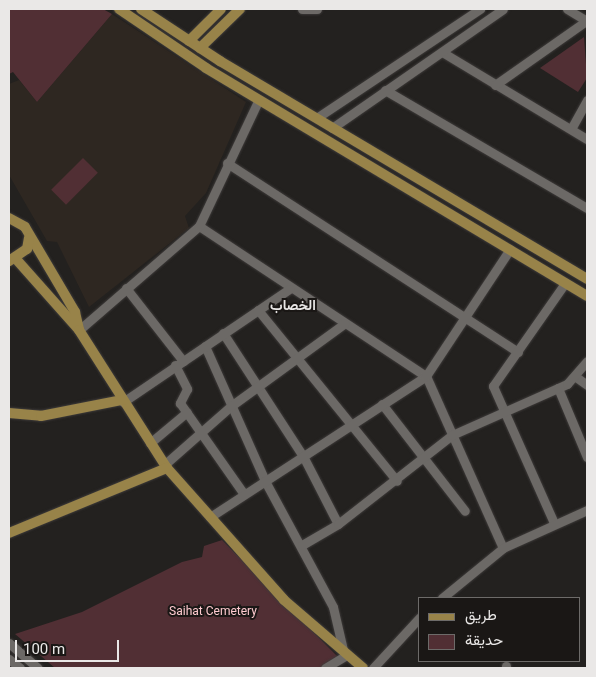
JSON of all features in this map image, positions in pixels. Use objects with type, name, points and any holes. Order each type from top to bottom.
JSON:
[{"type":"main road","points":[[120,9],[258,99],[587,296]]},
{"type":"main road","points":[[141,9],[200,48],[332,128],[587,279]]},
{"type":"main road","points":[[189,41],[221,9]]},
{"type":"main road","points":[[200,48],[240,9]]},
{"type":"main road","points":[[9,207],[12,218],[25,227],[29,238],[75,312],[79,330]]},
{"type":"main road","points":[[29,238],[26,249],[12,260],[79,330],[165,467],[284,600],[362,668]]},
{"type":"main road","points":[[9,413],[41,416],[122,401]]},
{"type":"main road","points":[[9,533],[165,467]]},
{"type":"street","points":[[302,9],[316,9]]},
{"type":"street","points":[[318,118],[480,9]]},
{"type":"street","points":[[332,128],[503,9]]},
{"type":"street","points":[[495,85],[587,21],[566,9]]},
{"type":"street","points":[[442,52],[587,139]]},
{"type":"street","points":[[385,90],[587,208]]},
{"type":"street","points":[[79,330],[199,226],[258,99]]},
{"type":"street","points":[[571,129],[587,100]]},
{"type":"street","points":[[227,164],[518,352]]},
{"type":"street","points":[[199,226],[289,289],[426,376],[503,548]]},
{"type":"street","points":[[210,517],[426,376],[510,249]]},
{"type":"street","points":[[554,523],[507,412],[493,386],[565,283]]},
{"type":"street","points":[[126,288],[179,363],[187,387],[179,401],[244,494]]},
{"type":"street","points":[[122,401],[289,289]]},
{"type":"street","points":[[258,310],[397,481]]},
{"type":"street","points":[[165,467],[201,431],[231,406],[344,324]]},
{"type":"street","points":[[223,333],[303,456],[338,524]]},
{"type":"street","points":[[205,346],[265,481],[302,545],[333,606],[345,652],[325,668]]},
{"type":"street","points":[[302,545],[338,524],[397,481],[452,435],[558,388],[576,378],[587,361]]},
{"type":"street","points":[[576,378],[587,385]]},
{"type":"street","points":[[558,388],[584,444],[587,457]]},
{"type":"street","points":[[382,404],[464,511]]},
{"type":"street","points":[[150,443],[187,412]]},
{"type":"street","points":[[443,597],[503,548],[554,523],[587,510]]},
{"type":"street","points":[[373,668],[418,619]]},
{"type":"street","points":[[9,642],[38,668]]},
{"type":"street","points":[[9,659],[20,668]]},
{"type":"shaded area","points":[[112,14],[246,102],[206,193],[185,216],[189,228],[89,307],[57,242],[47,241],[9,175],[9,84],[19,80],[37,102]]},
{"type":"green space","points":[[9,9],[103,9],[112,14],[37,102],[13,72],[9,74]]},
{"type":"green space","points":[[584,37],[587,78],[578,92],[540,68]]},
{"type":"green space","points":[[83,158],[98,173],[66,205],[51,190]]},
{"type":"green space","name":"Saihat Cemetery","points":[[222,540],[338,657],[321,668],[55,668],[15,634],[82,612],[182,562],[202,557],[204,546]]},
{"type":"district","name":"الخصاب","points":[[293,305]]}]
